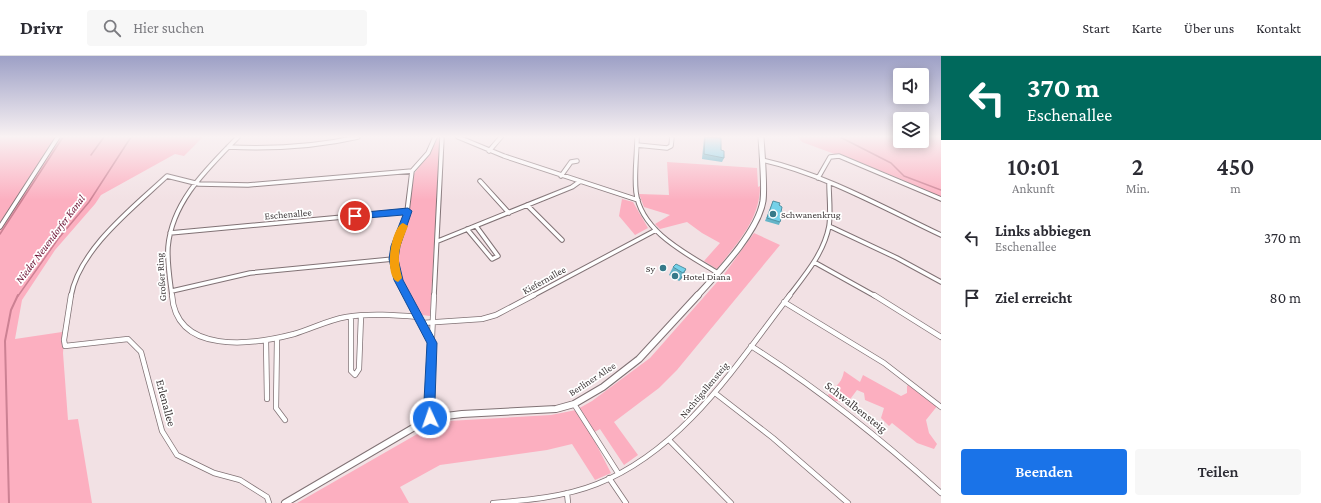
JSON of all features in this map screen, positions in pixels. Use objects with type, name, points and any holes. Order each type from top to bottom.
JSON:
[{"type":"main road","name":"Berliner Allee","points":[[285,503],[430,418],[462,414],[556,409],[574,404],[602,387],[639,359],[718,273],[749,233],[759,215],[763,201],[762,160]]},
{"type":"street","points":[[0,227],[45,158]]},
{"type":"street","name":"Großer Ring","points":[[218,158],[195,183],[182,202],[170,233],[168,259],[172,291],[172,306],[180,324],[193,333],[204,337],[228,341],[266,340],[324,323],[352,317],[383,315],[419,317]]},
{"type":"street","points":[[424,158],[412,171],[408,211],[393,259],[398,280],[432,343]]},
{"type":"street","points":[[430,418],[429,401],[441,158]]},
{"type":"street","points":[[509,158],[579,182],[638,200]]},
{"type":"street","points":[[637,158],[638,200],[656,230],[678,248],[718,273]]},
{"type":"street","points":[[818,178],[830,158]]},
{"type":"street","points":[[843,158],[941,199]]},
{"type":"street","points":[[762,160],[784,165],[818,178],[941,235]]},
{"type":"street","points":[[561,176],[571,162],[577,161]]},
{"type":"street","points":[[195,183],[248,185],[412,171]]},
{"type":"street","name":"Erlenallee","points":[[195,183],[170,176],[165,177],[98,243],[72,284],[64,340],[65,346],[128,339],[141,352],[162,431],[177,455],[214,473],[240,480],[267,497],[269,503]]},
{"type":"street","points":[[480,181],[509,213]]},
{"type":"street","points":[[438,241],[572,187],[579,182]]},
{"type":"street","name":"Nachtigallensteig","points":[[493,503],[567,493],[609,478],[645,458],[689,423],[716,394],[814,262],[822,247],[829,226],[829,183]]},
{"type":"street","points":[[527,205],[562,240]]},
{"type":"street","name":"Eschenallee","points":[[170,233],[408,211]]},
{"type":"street","points":[[467,230],[492,259],[498,256],[476,226]]},
{"type":"street","points":[[829,226],[890,255],[941,282]]},
{"type":"street","name":"Kiefernallee","points":[[422,323],[482,319],[504,312],[656,230]]},
{"type":"street","points":[[172,291],[250,272],[393,259]]},
{"type":"street","points":[[814,262],[941,337]]},
{"type":"street","points":[[784,302],[884,363],[941,406]]},
{"type":"street","points":[[352,317],[351,371],[355,375],[359,369],[361,316]]},
{"type":"street","points":[[276,338],[276,408],[285,420]]},
{"type":"street","points":[[266,340],[267,399]]},
{"type":"street","name":"Schwalbensteig","points":[[751,346],[795,373],[850,414],[887,443],[941,493]]},
{"type":"street","points":[[716,394],[778,442],[848,503]]},
{"type":"street","points":[[574,404],[618,473]]},
{"type":"street","points":[[669,440],[731,503]]},
{"type":"street","points":[[609,478],[626,503]]},
{"type":"street","points":[[567,493],[568,503]]},
{"type":"shaded area","points":[[0,158],[168,158],[101,195],[55,250],[22,300],[15,339],[62,332],[64,340],[63,353],[68,420],[78,419],[92,503],[0,503]]},
{"type":"shaded area","points":[[426,158],[439,158],[430,316],[422,315],[401,280],[396,256],[409,218],[413,175]]},
{"type":"shaded area","points":[[845,158],[941,158],[941,197],[886,173]]},
{"type":"shaded area","points":[[667,162],[757,168],[758,187],[760,186],[756,210],[746,230],[717,269],[704,261],[720,243],[702,233],[687,222],[660,229],[655,224],[670,215],[644,207],[639,194],[669,195]]},
{"type":"shaded area","points":[[622,199],[633,202],[648,228],[635,235],[619,216]]},
{"type":"shaded area","points":[[754,233],[780,245],[677,370],[659,388],[614,422],[638,455],[624,465],[600,429],[591,434],[611,473],[595,480],[572,444],[547,450],[440,465],[400,487],[409,503],[297,503],[433,425],[448,421],[551,415],[576,410],[592,401],[650,358],[725,273]]},
{"type":"shaded area","points":[[844,371],[860,382],[863,375],[901,396],[907,393],[907,386],[910,383],[938,405],[926,420],[929,433],[937,444],[934,449],[917,443],[892,423],[889,426],[881,418],[884,408],[865,400],[864,393],[857,390],[848,402],[835,401],[828,396],[831,390],[841,381]]},
{"type":"building","name":"Schwanenkrug","points":[[773,201],[780,203],[779,205],[782,207],[781,212],[783,212],[780,222],[767,218]]},
{"type":"building","points":[[676,264],[686,269],[683,273],[673,267]]},
{"type":"waterway","points":[[0,234],[49,158]]},
{"type":"waterway","name":"Nieder Neuendorfer Kanal","points":[[18,296],[58,239],[89,202],[118,158]]},
{"type":"waterway","points":[[881,158],[891,163],[904,176],[941,190]]},
{"type":"waterway","name":"Nieder Neuendorfer Kanal","points":[[9,503],[5,341],[11,310],[18,295]]},
{"type":"slow traffic","points":[[398,278],[393,259],[403,226]]},
{"type":"place","name":"Schwanenkrug","points":[[773,214]]},
{"type":"place","name":"Sy","points":[[663,268]]},
{"type":"place","name":"Hotel Diana","points":[[675,276]]},
{"type":"route","points":[[355,216],[408,211],[393,259],[398,280],[432,343],[429,401],[430,418]]}]
